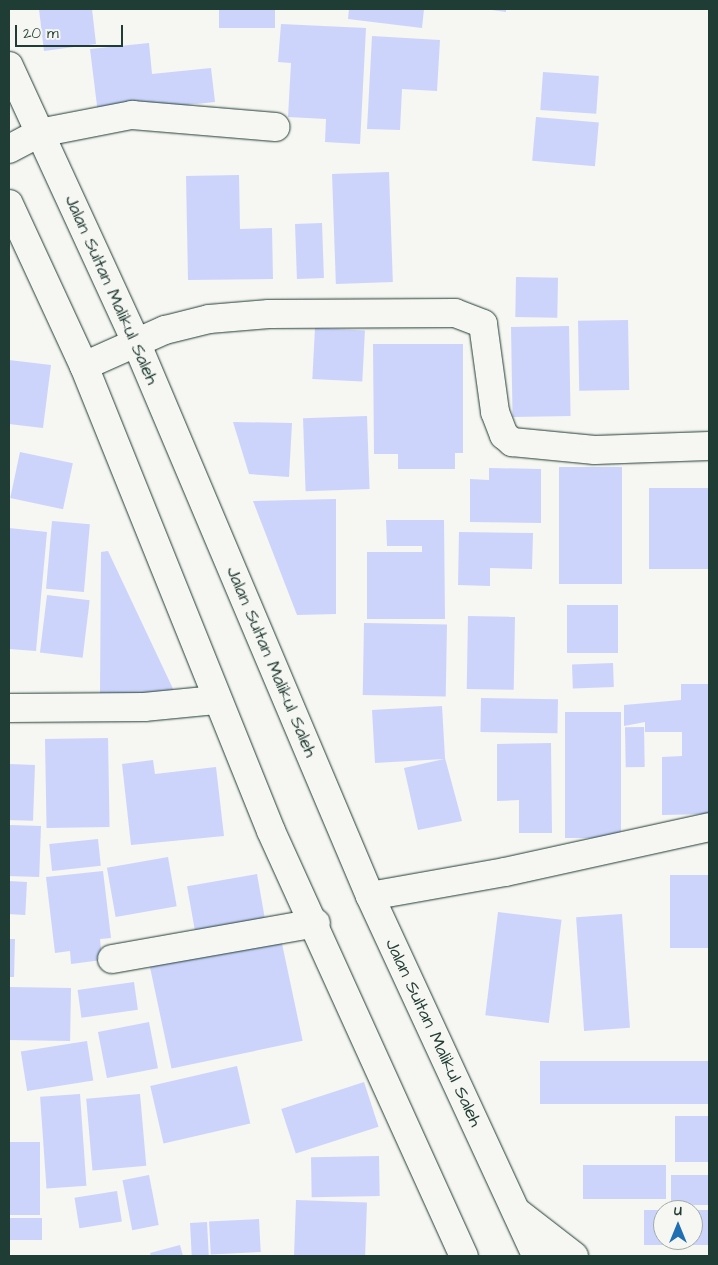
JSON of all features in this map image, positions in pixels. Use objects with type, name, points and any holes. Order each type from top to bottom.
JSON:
[{"type":"main road","name":"Jalan Sultan Malikul Saleh","points":[[9,66],[136,342],[370,896],[536,1256]]},
{"type":"main road","points":[[9,149],[39,133],[132,115],[276,127]]},
{"type":"main road","points":[[9,204],[84,366],[216,700],[460,1253]]},
{"type":"main road","points":[[84,366],[136,342],[209,319],[269,314],[455,313],[483,324],[494,412],[504,435],[512,442],[595,450],[709,446]]},
{"type":"main road","points":[[9,708],[144,707],[216,700]]},
{"type":"main road","points":[[370,896],[505,872],[709,827]]},
{"type":"main road","points":[[112,959],[316,923]]},
{"type":"main road","points":[[514,1209],[574,1256]]},
{"type":"building","points":[[39,9],[92,9],[96,44],[44,51]]},
{"type":"building","points":[[219,9],[275,9],[275,28],[219,28]]},
{"type":"building","points":[[349,9],[424,9],[422,28],[348,19]]},
{"type":"building","points":[[485,9],[506,9],[506,12]]},
{"type":"building","points":[[281,24],[366,28],[360,144],[325,142],[326,119],[288,117],[291,63],[278,62]]},
{"type":"building","points":[[372,36],[440,40],[437,91],[402,89],[400,130],[367,129]]},
{"type":"building","points":[[149,43],[152,74],[211,68],[215,102],[98,114],[90,49]]},
{"type":"building","points":[[543,72],[599,76],[596,114],[540,110]]},
{"type":"building","points":[[536,117],[599,122],[595,166],[532,161]]},
{"type":"building","points":[[389,172],[393,282],[336,284],[332,174]]},
{"type":"building","points":[[239,175],[240,229],[272,228],[273,279],[188,280],[186,176]]},
{"type":"building","points":[[322,223],[324,278],[297,279],[295,224]]},
{"type":"building","points":[[516,277],[558,278],[557,318],[515,317]]},
{"type":"building","points":[[628,320],[629,390],[579,391],[578,321]]},
{"type":"building","points":[[569,326],[571,416],[513,417],[511,327]]},
{"type":"building","points":[[315,328],[365,331],[362,382],[312,379]]},
{"type":"building","points":[[373,344],[463,344],[463,453],[455,453],[455,469],[398,469],[398,454],[374,454]]},
{"type":"building","points":[[9,360],[51,365],[43,428],[9,424]]},
{"type":"building","points":[[367,416],[370,489],[306,491],[303,418]]},
{"type":"building","points":[[233,422],[292,423],[289,477],[249,474]]},
{"type":"building","points":[[20,452],[73,463],[63,509],[10,498]]},
{"type":"building","points":[[559,467],[622,467],[622,584],[559,584]]},
{"type":"building","points":[[489,468],[541,469],[541,523],[470,522],[470,479],[489,480]]},
{"type":"building","points":[[649,488],[709,488],[709,569],[649,569]]},
{"type":"building","points":[[336,499],[336,614],[297,615],[253,501]]},
{"type":"building","points":[[386,520],[444,520],[445,619],[367,619],[367,552],[422,552],[422,546],[387,546]]},
{"type":"building","points":[[52,521],[90,524],[84,592],[46,589]]},
{"type":"building","points":[[9,528],[47,532],[36,651],[9,649]]},
{"type":"building","points":[[459,532],[533,533],[532,569],[490,568],[490,586],[458,585]]},
{"type":"building","points":[[108,551],[175,693],[100,693],[101,552]]},
{"type":"building","points":[[47,595],[90,600],[83,658],[40,653]]},
{"type":"building","points":[[567,605],[618,605],[618,653],[567,653]]},
{"type":"building","points":[[468,616],[515,617],[514,690],[467,689]]},
{"type":"building","points":[[364,623],[447,624],[446,696],[363,695]]},
{"type":"building","points":[[613,663],[614,687],[573,688],[572,664]]},
{"type":"building","points":[[681,684],[709,684],[709,814],[662,815],[662,757],[682,756],[682,732],[645,732],[645,722],[624,726],[624,705],[681,700]]},
{"type":"building","points":[[481,698],[558,699],[557,733],[480,732]]},
{"type":"building","points":[[442,706],[445,758],[462,821],[418,830],[404,768],[444,759],[375,763],[372,710]]},
{"type":"building","points":[[565,712],[621,712],[621,838],[565,838]]},
{"type":"building","points":[[625,727],[644,727],[645,767],[626,767]]},
{"type":"building","points":[[108,738],[110,827],[47,828],[45,739]]},
{"type":"building","points":[[551,743],[552,833],[519,833],[519,800],[497,801],[497,744]]},
{"type":"building","points":[[153,760],[155,774],[216,767],[224,836],[131,845],[122,764]]},
{"type":"building","points":[[9,764],[35,765],[33,821],[9,820]]},
{"type":"building","points":[[9,825],[41,826],[39,877],[9,876]]},
{"type":"building","points":[[98,839],[101,866],[52,871],[49,844]]},
{"type":"building","points":[[168,857],[177,906],[116,917],[107,868]]},
{"type":"building","points":[[103,871],[111,938],[100,939],[102,960],[71,964],[70,951],[55,953],[46,877]]},
{"type":"building","points":[[257,874],[265,920],[195,933],[187,886]]},
{"type":"building","points":[[670,875],[709,875],[709,948],[670,948]]},
{"type":"building","points":[[9,881],[27,882],[25,915],[9,914]]},
{"type":"building","points":[[498,912],[562,920],[549,1023],[485,1015]]},
{"type":"building","points":[[622,914],[630,1028],[584,1031],[576,917]]},
{"type":"building","points":[[9,939],[15,939],[14,977],[9,977]]},
{"type":"building","points":[[281,939],[303,1041],[172,1069],[150,967]]},
{"type":"building","points":[[134,982],[138,1010],[81,1018],[78,990]]},
{"type":"building","points":[[10,987],[71,988],[70,1041],[9,1040]]},
{"type":"building","points":[[149,1022],[158,1068],[107,1078],[98,1032]]},
{"type":"building","points":[[87,1041],[93,1081],[27,1091],[21,1051]]},
{"type":"building","points":[[540,1061],[709,1061],[709,1104],[540,1104]]},
{"type":"building","points":[[237,1066],[250,1123],[164,1144],[150,1086]]},
{"type":"building","points":[[364,1082],[379,1127],[296,1154],[281,1109]]},
{"type":"building","points":[[80,1094],[86,1186],[47,1189],[40,1097]]},
{"type":"building","points":[[140,1094],[146,1166],[92,1170],[86,1099]]},
{"type":"building","points":[[675,1116],[709,1116],[709,1162],[675,1162]]},
{"type":"building","points":[[9,1142],[40,1142],[40,1215],[9,1215]]},
{"type":"building","points":[[379,1156],[380,1196],[312,1197],[311,1157]]},
{"type":"building","points":[[583,1165],[666,1165],[666,1199],[583,1199]]},
{"type":"building","points":[[149,1175],[159,1225],[132,1230],[122,1180]]},
{"type":"building","points":[[671,1175],[709,1175],[709,1205],[703,1205],[703,1200],[671,1200]]},
{"type":"building","points":[[117,1191],[122,1222],[79,1228],[75,1198]]},
{"type":"building","points":[[296,1200],[367,1202],[365,1256],[294,1256]]},
{"type":"building","points":[[644,1210],[653,1210],[653,1245],[644,1245]]},
{"type":"building","points":[[703,1210],[709,1210],[709,1245],[703,1245]]},
{"type":"building","points":[[9,1218],[42,1218],[42,1240],[9,1240]]},
{"type":"building","points":[[259,1219],[261,1252],[211,1255],[209,1222]]},
{"type":"building","points":[[207,1222],[209,1256],[192,1256],[190,1223]]},
{"type":"building","points":[[180,1245],[183,1256],[151,1256],[150,1253]]}]
